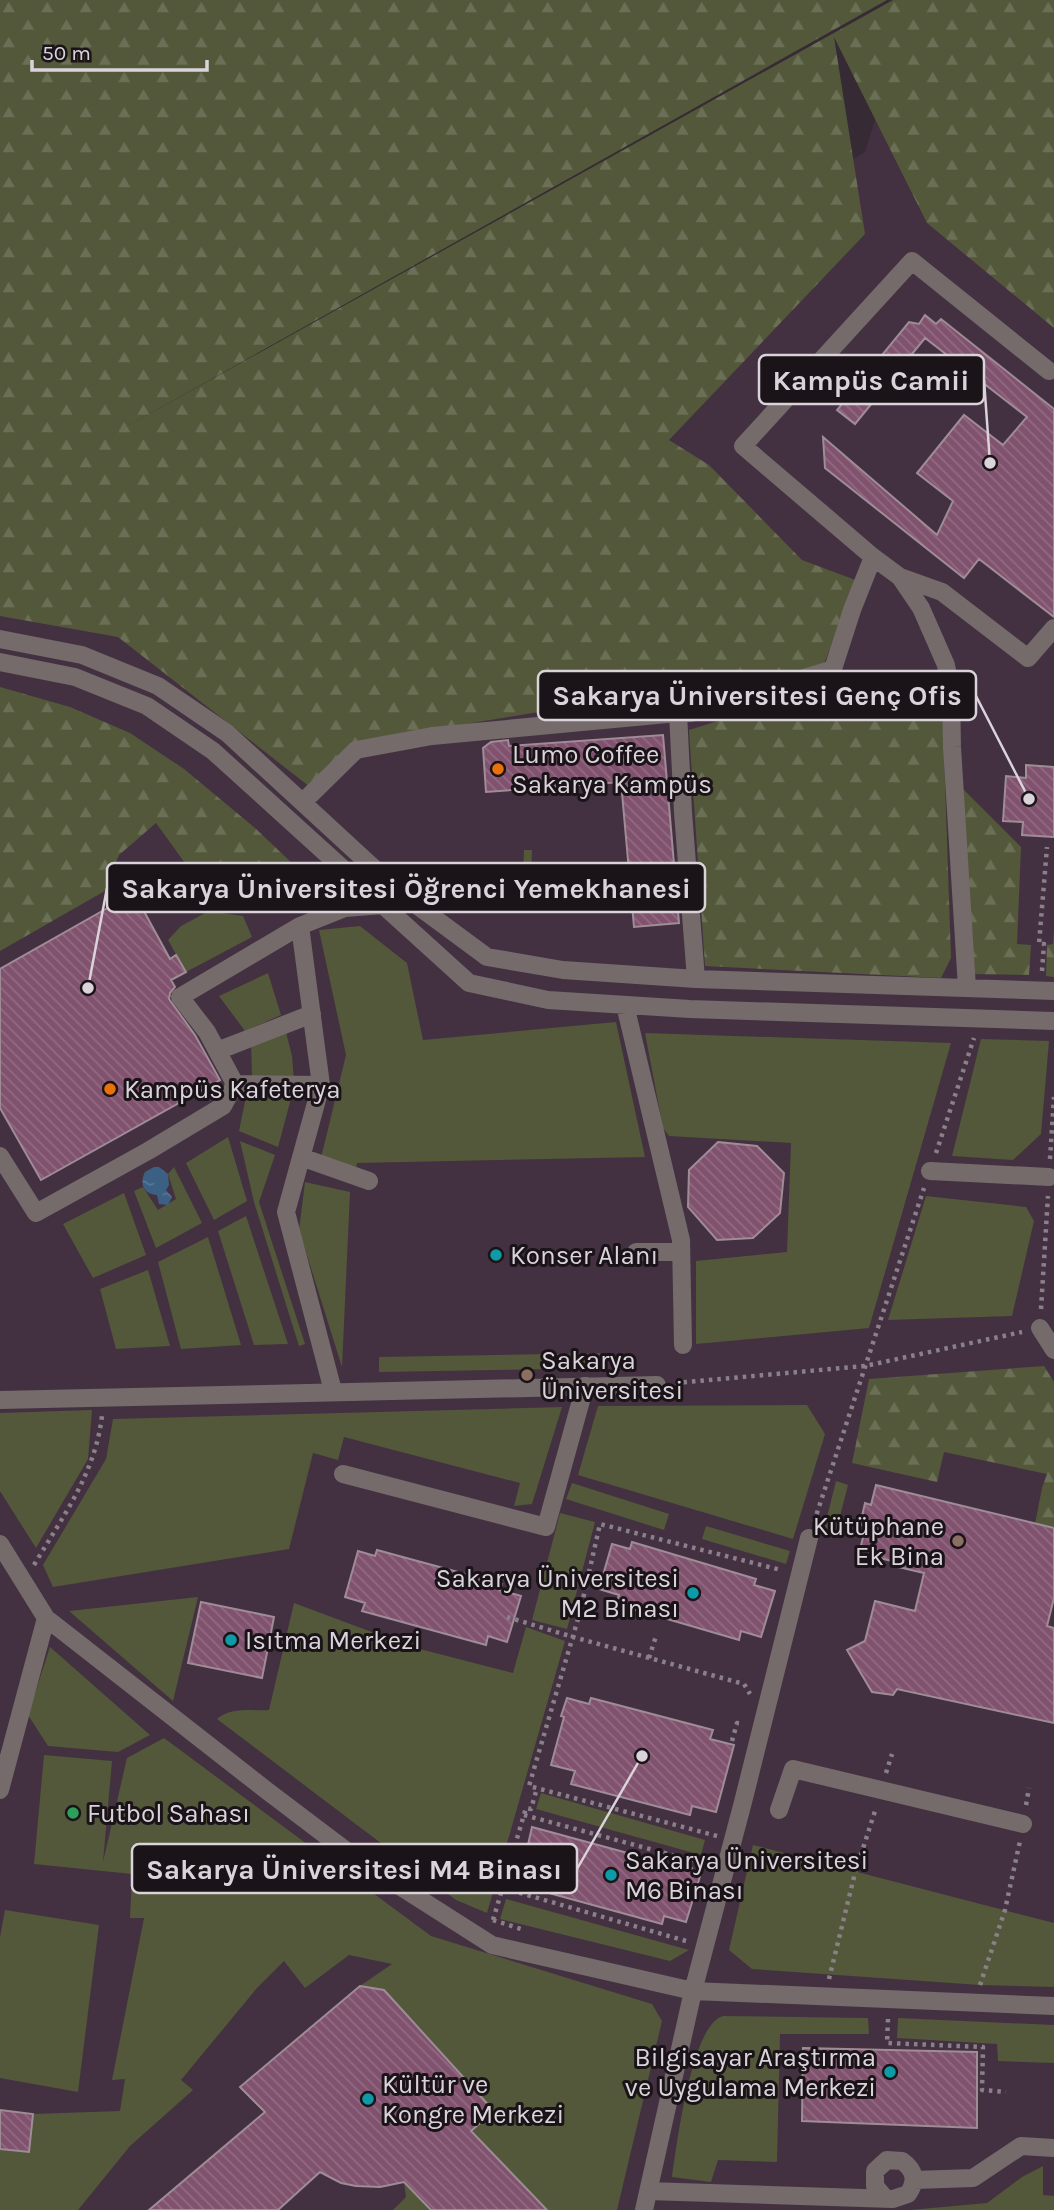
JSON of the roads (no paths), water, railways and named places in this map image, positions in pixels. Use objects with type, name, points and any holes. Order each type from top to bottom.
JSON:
[{"type":"street","points":[[1052,370],[912,261],[743,446],[873,557],[900,577],[942,592],[1028,658],[1054,628]]},
{"type":"street","points":[[303,802],[356,750],[432,736],[691,713],[833,669],[873,557]]},
{"type":"street","points":[[900,577],[932,631],[946,665],[951,693],[967,988]]},
{"type":"street","points":[[0,639],[82,655],[158,686],[227,733],[403,895],[487,957],[563,970],[696,979],[967,988],[1048,986]]},
{"type":"street","points":[[0,662],[75,677],[147,706],[213,751],[469,984],[548,1000],[625,1005],[1054,1021]]},
{"type":"street","points":[[678,713],[696,979]]},
{"type":"street","points":[[235,1084],[207,1032],[180,997],[300,926],[345,908],[383,905],[403,895]]},
{"type":"street","points":[[300,926],[321,1085],[286,1212],[333,1391]]},
{"type":"street","points":[[625,1005],[681,1240],[683,1345]]},
{"type":"street","points":[[217,1051],[312,1014]]},
{"type":"street","points":[[235,1084],[321,1085]]},
{"type":"street","points":[[0,1156],[36,1213],[223,1106],[235,1084]]},
{"type":"street","points":[[301,1157],[369,1181]]},
{"type":"street","points":[[930,1171],[1049,1177]]},
{"type":"street","points":[[636,1252],[681,1252]]},
{"type":"street","points":[[1040,1328],[1054,1350]]},
{"type":"street","points":[[0,1400],[657,1385]]},
{"type":"street","points":[[343,1474],[546,1527],[585,1386]]},
{"type":"street","points":[[644,2210],[762,1703],[809,1538]]},
{"type":"street","points":[[0,1544],[46,1618],[357,1858],[492,1945],[693,1991],[1054,2006]]},
{"type":"street","points":[[0,1790],[46,1618]]},
{"type":"street","points":[[779,1810],[793,1769],[1023,1824]]},
{"type":"street","points":[[914,2180],[973,2178],[1021,2146],[1054,2148]]},
{"type":"street","points":[[648,2192],[893,2199],[908,2194],[914,2180],[913,2172],[902,2161],[887,2160],[875,2171],[874,2179],[879,2193],[885,2198]]},
{"type":"water","points":[[159,1167],[168,1174],[169,1185],[166,1190],[172,1197],[168,1205],[159,1204],[157,1195],[144,1188],[145,1172]]},
{"type":"place","name":"Kampüs Camii","points":[[990,463]]},
{"type":"place","name":"Lumo Coffee Sakarya Kampüs","points":[[498,769]]},
{"type":"place","name":"Sakarya Üniversitesi Genç Ofis","points":[[1029,799]]},
{"type":"place","name":"Sakarya Üniversitesi Öğrenci Yemekhanesi","points":[[88,988]]},
{"type":"place","name":"Kampüs Kafeterya","points":[[110,1089]]},
{"type":"place","name":"Konser Alanı","points":[[496,1255]]},
{"type":"place","name":"Sakarya Üniversitesi","points":[[527,1375]]},
{"type":"place","name":"Kütüphane Ek Bina","points":[[958,1541]]},
{"type":"place","name":"Sakarya Üniversitesi M2 Binası","points":[[693,1593]]},
{"type":"place","name":"Isıtma Merkezi","points":[[231,1640]]},
{"type":"place","name":"Sakarya Üniversitesi M4 Binası","points":[[642,1756]]},
{"type":"place","name":"Futbol Sahası","points":[[73,1813]]},
{"type":"place","name":"Sakarya Üniversitesi M6 Binası","points":[[611,1875]]},
{"type":"place","name":"Bilgisayar Araştırma ve Uygulama Merkezi","points":[[890,2072]]},
{"type":"place","name":"Kültür ve Kongre Merkezi","points":[[368,2099]]}]
